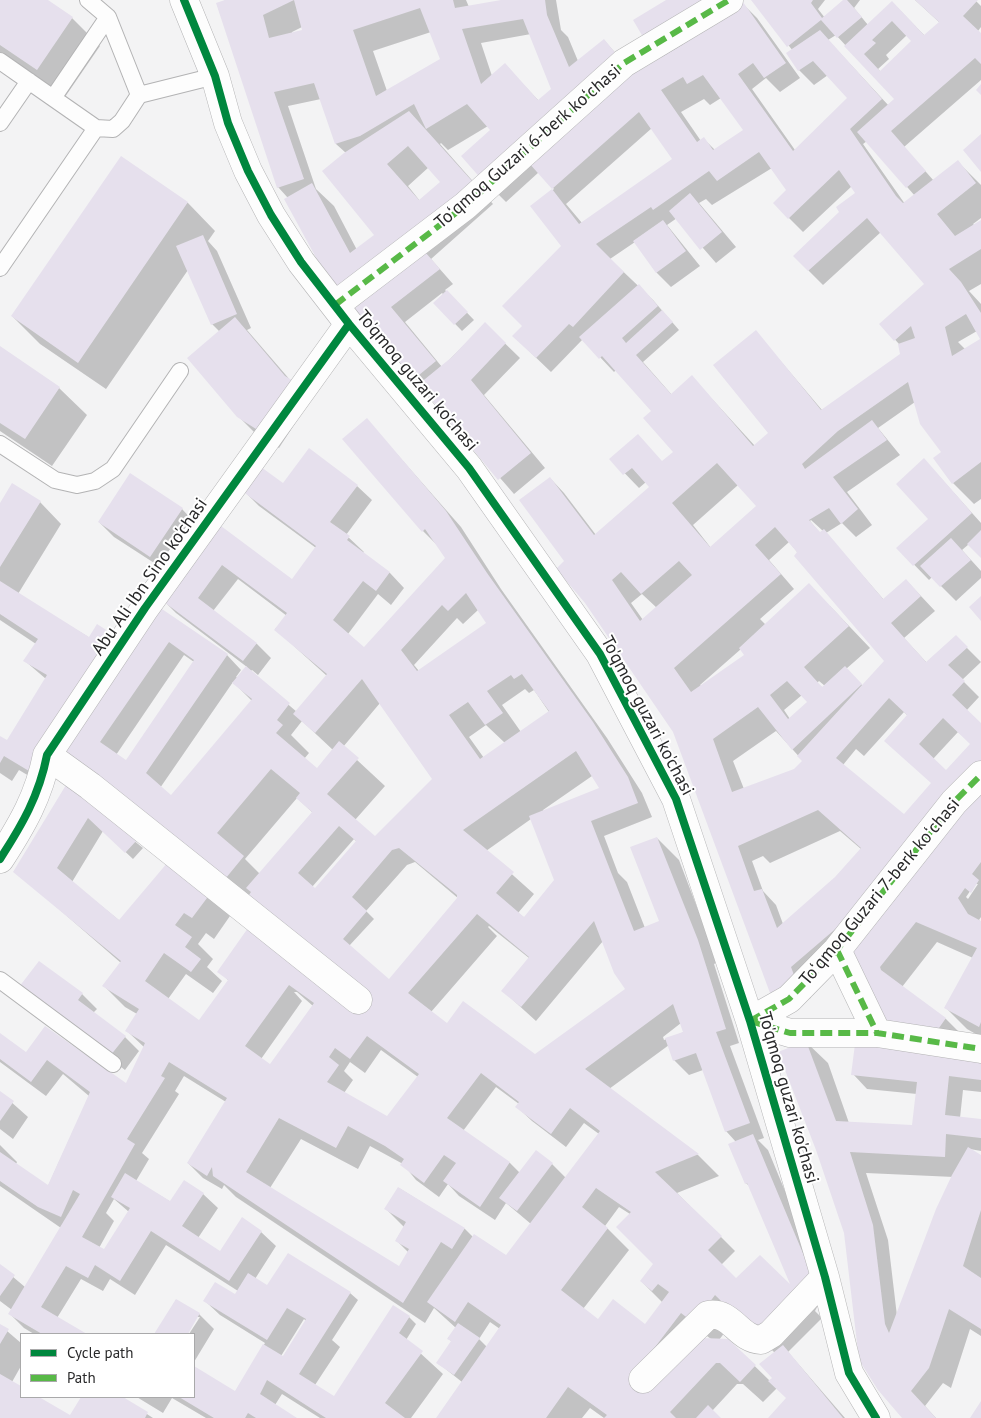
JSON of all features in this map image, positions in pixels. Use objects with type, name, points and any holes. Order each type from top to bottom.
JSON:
[{"type":"street","name":"To'qmoq guzari ko'chasi","points":[[184,0],[215,76],[228,123],[248,171],[271,214],[301,262],[342,315],[469,468],[600,654],[676,799],[750,1021],[825,1277],[849,1373],[876,1418]]},
{"type":"street","name":"Toʻqmoq Guzari 6-berk koʻchasi","points":[[342,315],[624,63],[729,0]]},
{"type":"street","name":"Abu Ali Ibn Sino ko'chasi","points":[[0,859],[25,820],[42,776],[47,754],[342,315]]},
{"type":"street","points":[[47,754],[90,786],[358,1000]]},
{"type":"street","name":"Toʻqmoq Guzari 7-berk koʻchasi","points":[[750,1021],[789,999],[837,950],[954,802],[981,775]]},
{"type":"street","points":[[837,950],[877,1033]]},
{"type":"street","points":[[750,1021],[764,1027],[790,1033],[877,1033],[981,1049]]},
{"type":"street","points":[[643,1379],[708,1315],[716,1314],[726,1318],[746,1336],[761,1340],[771,1334],[825,1277]]},
{"type":"lane","points":[[88,0],[108,17],[139,94]]},
{"type":"lane","points":[[53,98],[108,17]]},
{"type":"lane","points":[[0,62],[96,128],[113,129],[122,122],[139,94],[215,76]]},
{"type":"lane","points":[[0,123],[29,81]]},
{"type":"lane","points":[[0,268],[96,128]]},
{"type":"lane","points":[[0,444],[55,480],[77,485],[95,481],[113,469],[180,371]]},
{"type":"lane","points":[[0,980],[113,1064]]},
{"type":"building","points":[[0,0],[48,0],[73,17],[37,70],[0,45]]},
{"type":"building","points":[[225,0],[294,0],[453,0],[455,8],[501,0],[545,0],[547,15],[569,67],[604,39],[621,60],[483,181],[461,156],[490,130],[467,104],[426,129],[414,104],[360,136],[335,144],[314,83],[274,92],[304,179],[277,188],[216,3]],"holes":[[[294,0],[302,30],[269,38],[263,15]],[[420,8],[440,59],[376,96],[353,30]],[[523,19],[551,89],[538,100],[505,63],[481,84],[462,29]]]},
{"type":"building","points":[[666,0],[714,0],[646,42],[633,20]]},
{"type":"building","points":[[751,0],[813,0],[811,3],[822,18],[843,0],[847,0],[862,17],[837,38],[821,20],[787,47]]},
{"type":"building","points":[[915,0],[978,0],[963,16],[981,33],[981,64],[975,58],[891,131],[926,171],[906,188],[857,132],[894,99],[844,46],[892,1],[924,35],[939,22]],"holes":[[[892,21],[911,41],[880,71],[864,54],[876,43],[872,40]]]},
{"type":"building","points":[[743,2],[786,63],[764,78],[753,63],[738,74],[793,151],[847,98],[813,61],[798,71],[786,53],[820,30],[882,99],[850,129],[896,196],[903,203],[958,160],[976,183],[937,214],[955,236],[981,220],[981,249],[949,269],[961,282],[981,313],[981,462],[952,484],[933,458],[941,452],[920,424],[908,382],[838,431],[802,464],[805,469],[872,420],[887,440],[833,477],[858,509],[841,524],[829,508],[809,520],[820,532],[824,529],[883,599],[906,579],[921,596],[891,623],[926,662],[956,635],[968,647],[948,665],[965,681],[952,695],[981,723],[981,766],[861,907],[791,967],[797,983],[770,993],[673,732],[585,603],[556,569],[564,561],[519,500],[550,477],[594,535],[649,487],[632,468],[623,475],[609,459],[638,434],[662,461],[673,452],[643,418],[651,411],[602,356],[599,359],[579,337],[639,284],[658,306],[622,338],[626,343],[662,310],[673,322],[636,355],[671,394],[692,375],[753,446],[768,433],[713,365],[756,330],[821,410],[900,354],[898,344],[915,338],[911,326],[894,341],[879,324],[924,284],[867,218],[808,271],[793,256],[839,212],[836,207],[855,193],[839,170],[788,219],[773,203],[786,190],[759,152],[717,181],[709,171],[653,210],[651,207],[596,244],[624,272],[573,327],[569,324],[536,358],[512,336],[522,326],[502,306],[561,246],[530,206],[552,189],[529,163],[623,80],[682,45]],"holes":[[[703,75],[743,130],[713,150],[704,137],[697,142],[661,90],[683,77],[687,84]],[[639,112],[672,159],[579,224],[552,189]],[[966,314],[980,339],[952,356],[945,327]],[[717,463],[756,506],[710,547],[672,503]],[[775,527],[797,552],[794,556],[884,661],[797,756],[802,761],[794,769],[732,792],[713,739],[758,707],[792,750],[862,684],[845,666],[822,687],[804,667],[849,626],[809,583],[739,648],[744,655],[691,692],[674,668],[781,574],[755,545]],[[679,561],[692,575],[640,621],[612,580],[621,572],[641,594]],[[787,681],[807,702],[788,719],[770,695]],[[889,698],[907,715],[884,741],[931,783],[904,814],[836,758]],[[943,718],[970,744],[946,770],[919,744]],[[818,810],[861,848],[835,877],[777,928],[762,889],[754,891],[738,846]]]},
{"type":"building","points":[[981,84],[981,95],[976,90]]},
{"type":"building","points":[[409,111],[472,181],[411,236],[340,293],[325,274],[284,199],[312,183],[350,253],[374,235],[322,171],[344,153]],"holes":[[[408,146],[440,182],[419,200],[387,164]]]},
{"type":"building","points":[[981,134],[981,172],[963,150]]},
{"type":"building","points":[[121,156],[188,202],[78,363],[11,316]]},
{"type":"building","points":[[690,193],[722,232],[700,250],[669,211]]},
{"type":"building","points":[[663,220],[686,251],[656,273],[633,241]]},
{"type":"building","points":[[203,235],[237,314],[211,325],[176,246]]},
{"type":"building","points":[[425,252],[440,269],[391,307],[436,361],[413,380],[354,309]]},
{"type":"building","points":[[447,290],[468,312],[454,325],[433,303]]},
{"type":"building","points":[[235,317],[285,376],[297,383],[264,434],[237,417],[187,358]]},
{"type":"building","points":[[485,322],[506,343],[471,380],[531,453],[498,480],[419,384],[452,357]]},
{"type":"building","points":[[0,346],[60,387],[25,439],[0,423]]},
{"type":"building","points":[[367,418],[446,511],[487,573],[593,722],[628,777],[638,803],[591,821],[634,931],[659,921],[630,847],[657,837],[698,940],[726,1029],[716,1032],[750,1123],[725,1132],[696,1053],[673,1061],[665,1038],[683,1032],[673,1004],[585,1069],[699,1154],[655,1172],[722,1236],[708,1250],[736,1278],[760,1255],[790,1284],[747,1183],[745,1184],[728,1144],[753,1134],[812,1275],[759,1338],[715,1295],[694,1323],[681,1313],[633,1376],[651,1390],[703,1338],[728,1339],[756,1365],[740,1382],[720,1363],[716,1363],[670,1412],[676,1418],[604,1418],[607,1415],[568,1387],[546,1418],[436,1418],[501,1325],[468,1302],[455,1322],[427,1302],[474,1234],[506,1255],[600,1131],[570,1108],[551,1134],[515,1107],[519,1102],[481,1073],[447,1118],[510,1162],[480,1207],[443,1181],[456,1163],[444,1155],[424,1183],[400,1165],[404,1159],[385,1146],[348,1126],[336,1148],[279,1118],[246,1172],[399,1266],[409,1249],[395,1241],[406,1222],[384,1209],[398,1187],[465,1228],[452,1249],[441,1242],[403,1303],[213,1176],[212,1167],[207,1176],[187,1163],[227,1098],[169,1062],[161,1076],[165,1078],[127,1139],[135,1144],[82,1237],[104,1249],[130,1208],[111,1197],[125,1173],[170,1201],[184,1180],[204,1193],[182,1226],[220,1251],[242,1217],[262,1231],[229,1281],[151,1231],[120,1281],[95,1265],[88,1278],[66,1266],[41,1307],[85,1333],[40,1333],[8,1314],[80,1194],[73,1190],[61,1217],[38,1207],[0,1181],[0,1152],[48,1185],[90,1092],[47,1060],[31,1082],[0,1059],[0,1033],[26,1052],[45,1026],[126,1083],[145,1043],[125,1031],[139,1009],[102,986],[121,961],[13,872],[66,785],[97,803],[137,840],[125,853],[88,818],[57,868],[119,920],[168,862],[210,894],[192,918],[184,913],[175,925],[192,937],[185,947],[201,959],[191,972],[164,953],[145,981],[199,1020],[228,980],[217,972],[248,928],[247,898],[251,892],[246,888],[312,812],[296,798],[300,793],[271,769],[217,833],[244,856],[221,884],[58,756],[159,607],[228,654],[146,773],[171,795],[252,699],[232,683],[246,666],[290,703],[277,720],[283,725],[276,733],[317,768],[339,741],[359,758],[327,794],[375,836],[432,779],[362,679],[315,733],[293,714],[327,674],[274,630],[287,613],[222,565],[198,598],[257,643],[243,661],[160,599],[217,523],[292,579],[316,546],[242,491],[261,467],[283,483],[309,448],[358,485],[330,522],[350,536],[347,540],[390,572],[376,591],[363,581],[333,620],[364,647],[445,558],[425,529],[422,532],[342,439]],"holes":[[[466,593],[486,623],[417,671],[401,650],[442,605],[448,611]],[[169,642],[194,660],[126,760],[100,742]],[[522,674],[549,711],[480,759],[449,715],[468,702],[485,725],[503,713],[487,691],[511,675],[514,679]],[[576,751],[599,788],[529,816],[554,880],[524,917],[496,893],[514,872],[463,830]],[[339,826],[356,841],[315,888],[298,873]],[[399,848],[457,895],[457,898],[389,979],[343,939],[367,911],[352,897],[392,850]],[[477,914],[529,957],[501,991],[521,1007],[594,921],[614,973],[625,989],[535,1054],[463,1001],[447,1023],[408,993]],[[289,985],[314,1003],[270,1064],[245,1046]],[[367,1036],[419,1074],[387,1116],[327,1082],[339,1065],[329,1057],[335,1048],[350,1059]],[[596,1188],[631,1212],[616,1227],[653,1264],[640,1281],[652,1291],[658,1284],[669,1292],[645,1324],[613,1299],[598,1319],[561,1290],[608,1228],[582,1207]]]},
{"type":"building","points":[[924,458],[972,513],[913,566],[896,548],[928,519],[896,484]]},
{"type":"building","points":[[130,473],[183,508],[150,557],[98,522]]},
{"type":"building","points":[[12,483],[41,501],[0,567],[0,503]]},
{"type":"building","points":[[981,530],[981,558],[967,544]]},
{"type":"building","points":[[951,538],[971,560],[940,587],[920,566]]},
{"type":"building","points":[[0,581],[89,637],[97,624],[114,635],[29,771],[4,756],[0,763],[0,736],[7,740],[47,675],[23,661],[38,639],[0,614]]},
{"type":"building","points":[[981,596],[981,621],[969,607]]},
{"type":"building","points":[[981,789],[981,862],[972,874],[979,880],[971,893],[965,888],[958,898],[968,914],[981,921],[981,1022],[979,1027],[944,1008],[977,948],[916,922],[880,967],[881,970],[946,1018],[934,1035],[885,1029],[848,954]]},
{"type":"building","points":[[39,961],[83,993],[78,1000],[126,1036],[110,1056],[19,987]]},
{"type":"building","points":[[806,1041],[836,1121],[912,1125],[917,1082],[851,1075],[855,1044],[981,1058],[981,1080],[949,1076],[945,1115],[981,1119],[981,1138],[946,1134],[945,1157],[850,1152],[873,1225],[885,1324],[889,1333],[936,1209],[952,1175],[968,1147],[981,1155],[981,1210],[963,1266],[981,1278],[981,1329],[949,1309],[929,1368],[911,1391],[936,1418],[902,1418],[878,1390],[859,1360],[844,1233],[816,1150],[778,1052]]},
{"type":"building","points":[[0,1091],[14,1101],[0,1121]]},
{"type":"building","points":[[536,1150],[553,1163],[517,1211],[499,1198]]},
{"type":"building","points":[[288,1253],[351,1292],[299,1374],[334,1396],[393,1305],[410,1316],[399,1333],[423,1351],[385,1403],[405,1418],[326,1418],[267,1380],[260,1394],[297,1418],[256,1418],[248,1413],[245,1418],[214,1418],[181,1398],[195,1398],[195,1367],[235,1391],[263,1344],[283,1356],[306,1319],[287,1308],[267,1340],[203,1301],[215,1282],[235,1294],[248,1273],[267,1285]]},
{"type":"building","points":[[0,1264],[15,1275],[0,1296]]},
{"type":"building","points":[[176,1299],[200,1313],[189,1333],[155,1333]]},
{"type":"building","points":[[458,1323],[480,1338],[454,1375],[436,1363],[451,1341],[447,1339]]},
{"type":"building","points":[[0,1324],[9,1329],[0,1344]]},
{"type":"building","points":[[783,1345],[843,1418],[768,1418],[786,1398],[768,1381],[772,1378],[759,1364]]},
{"type":"building","points":[[0,1374],[20,1385],[20,1398],[41,1398],[70,1415],[80,1398],[125,1398],[148,1412],[145,1418],[0,1418]]},
{"type":"building","points":[[981,1401],[981,1418],[970,1418]]},
{"type":"building","points":[[708,1405],[721,1418],[696,1418]]},
{"type":"marked path","points":[[335,305],[465,206],[624,63],[729,0]]},
{"type":"marked path","points":[[750,1021],[789,999],[837,950],[954,802],[981,775]]},
{"type":"marked path","points":[[837,950],[877,1033]]},
{"type":"marked path","points":[[750,1021],[790,1033],[877,1033],[981,1049]]},
{"type":"cycle path","points":[[184,0],[215,76],[228,123],[248,171],[271,215],[301,262],[349,324],[469,468],[600,654],[676,799],[750,1021],[825,1277],[849,1373],[876,1418]]},
{"type":"cycle path","points":[[0,859],[29,810],[44,770],[47,755],[145,608],[349,324]]}]
